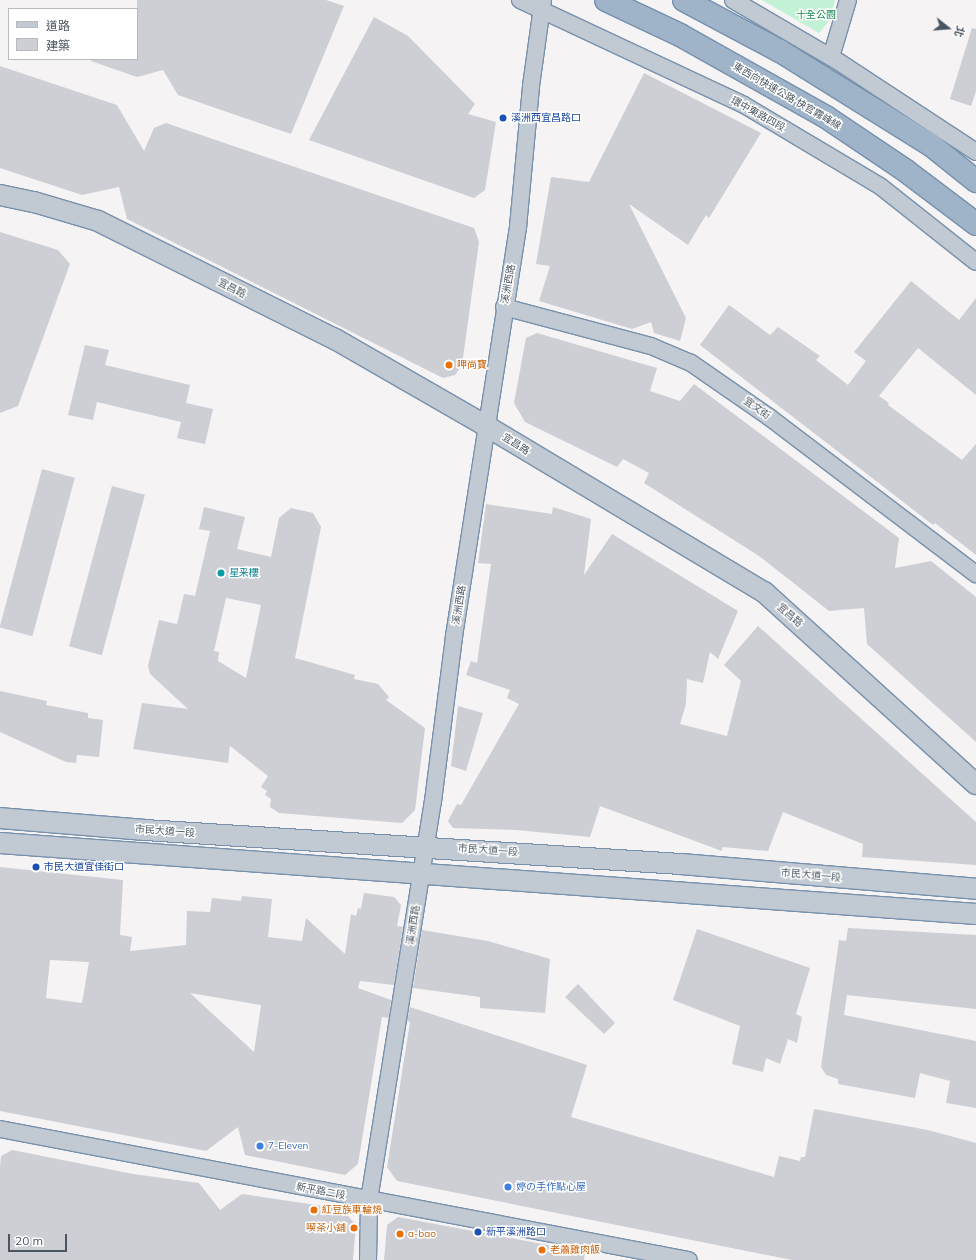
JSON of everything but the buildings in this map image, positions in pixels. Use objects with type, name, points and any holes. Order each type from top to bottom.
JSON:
[{"type":"highway","name":"東西向快速公路 快官霧峰線","points":[[606,0],[680,35],[826,117],[906,171],[976,224]]},
{"type":"highway","points":[[684,0],[780,51],[931,146],[976,181]]},
{"type":"street","name":"環中東路四段","points":[[520,0],[543,4],[744,105],[880,186],[976,262]]},
{"type":"street","points":[[733,0],[831,57],[976,152]]},
{"type":"street","points":[[831,57],[848,0]]},
{"type":"street","name":"溪洲西路","points":[[368,1260],[369,1200],[422,874],[454,636],[488,427],[504,307],[518,227],[531,86],[543,4]]},
{"type":"street","name":"宜昌路","points":[[0,196],[34,202],[102,223],[335,339],[488,427],[764,592],[976,784]]},
{"type":"street","name":"宜文街","points":[[504,307],[650,346],[691,363],[769,417],[976,574]]},
{"type":"street","name":"市民大道一段","points":[[0,818],[146,830],[425,846],[674,863],[976,889]]},
{"type":"street","points":[[0,843],[976,914]]},
{"type":"street","name":"新平路二段","points":[[0,1129],[689,1260]]},
{"type":"green space","name":"十全公園","points":[[762,0],[835,0],[829,21],[819,33]]},
{"type":"place","name":"溪洲西宜昌路口","points":[[503,118]]},
{"type":"place","name":"呷尚寶","points":[[449,365]]},
{"type":"place","name":"星釆樓","points":[[221,573]]},
{"type":"place","name":"市民大道宜佳街口","points":[[36,867]]},
{"type":"place","name":"7-Eleven","points":[[260,1146]]},
{"type":"place","name":"婷の手作點心屋","points":[[508,1187]]},
{"type":"place","name":"紅豆族車輪燒","points":[[314,1210]]},
{"type":"place","name":"喫茶小舖","points":[[354,1228]]},
{"type":"place","name":"新平溪洲路口","points":[[478,1232]]},
{"type":"place","name":"a-bao","points":[[400,1234]]},
{"type":"place","name":"老蕭雞肉飯","points":[[542,1250]]}]
